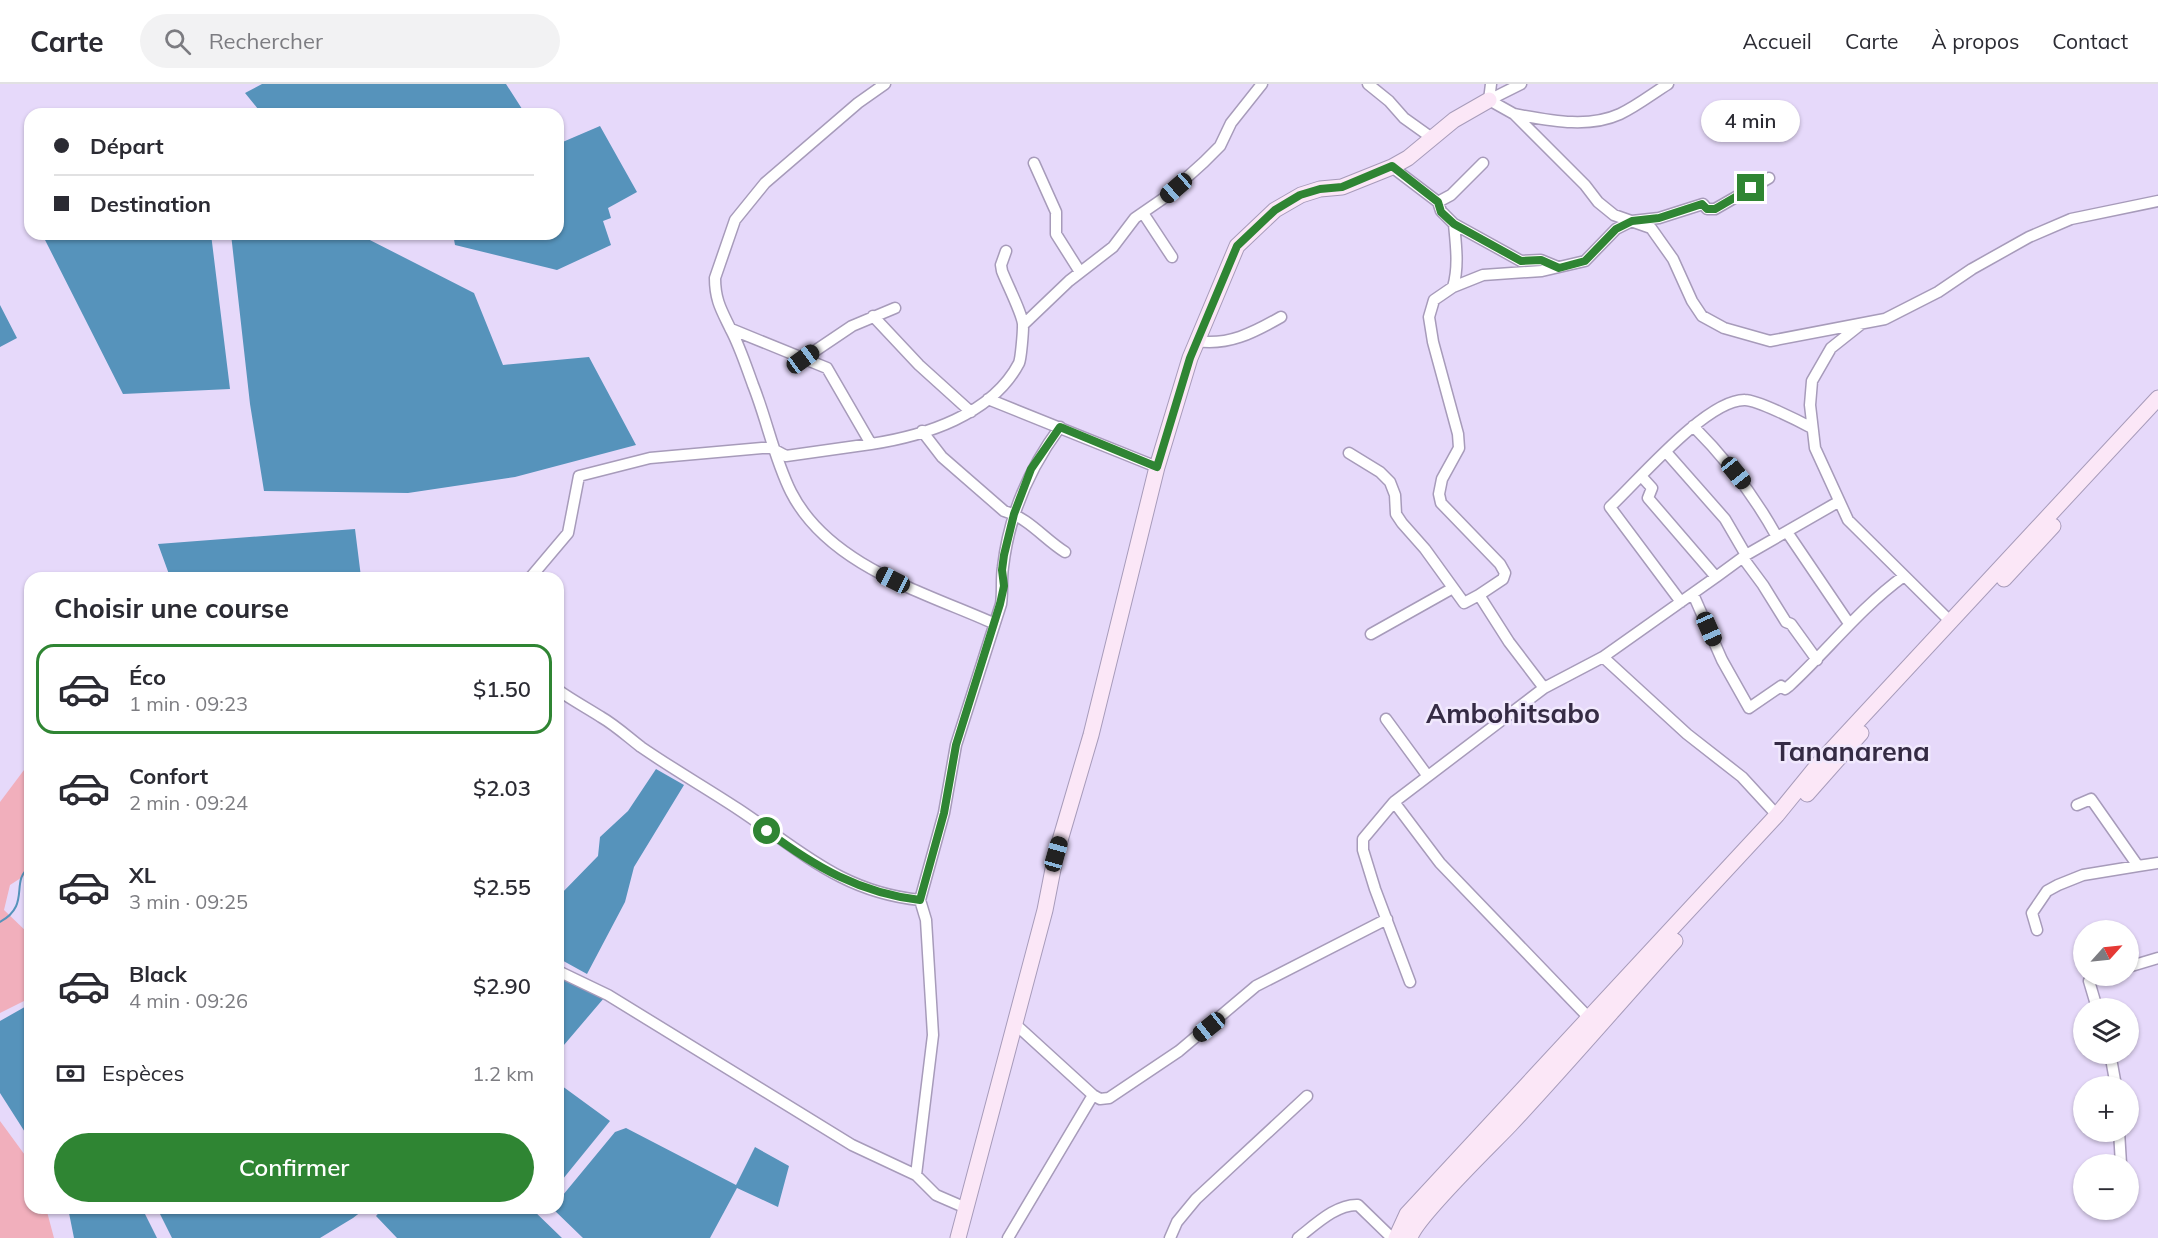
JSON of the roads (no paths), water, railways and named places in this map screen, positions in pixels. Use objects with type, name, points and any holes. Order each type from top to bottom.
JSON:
[{"type":"street","points":[[885,84],[858,103],[765,183],[735,220],[715,279],[720,311],[731,329],[777,452],[778,464],[793,495],[818,529],[865,566],[993,623]]},
{"type":"street","points":[[1024,324],[1080,272],[1113,247],[1135,218],[1164,198],[1220,146],[1231,123],[1262,84]]},
{"type":"street","points":[[1368,84],[1389,101],[1404,118],[1432,138]]},
{"type":"street","points":[[1489,100],[1491,84]]},
{"type":"street","points":[[958,1238],[1045,910],[1056,854],[1090,735],[1157,467],[1196,341],[1237,246],[1275,210],[1300,195],[1320,189],[1342,187],[1408,158],[1454,120],[1521,84]]},
{"type":"street","points":[[1514,114],[1552,121],[1601,120],[1623,112],[1668,84]]},
{"type":"street","points":[[1489,100],[1514,114],[1585,185],[1598,202],[1614,214],[1651,228],[1662,241],[1702,316],[1725,328],[1770,341],[1885,319],[2030,237],[2071,219],[2158,201]]},
{"type":"street","points":[[1034,163],[1056,212],[1056,234],[1080,272]]},
{"type":"street","points":[[1438,202],[1451,195],[1483,163]]},
{"type":"street","points":[[1392,166],[1438,202],[1441,212],[1454,224],[1521,261],[1541,260],[1559,268]]},
{"type":"street","points":[[1349,453],[1380,471],[1390,482],[1395,495],[1396,514],[1464,603],[1479,595],[1503,579],[1505,573],[1500,564],[1441,503],[1439,494],[1449,462],[1459,448],[1458,434],[1432,342],[1429,317],[1434,300],[1453,287],[1483,275],[1542,271],[1585,261],[1616,229],[1632,221],[1659,218],[1702,204],[1707,209],[1715,209],[1769,178]]},
{"type":"street","points":[[1143,213],[1172,257]]},
{"type":"street","points":[[1453,287],[1456,277],[1454,224]]},
{"type":"street","points":[[535,572],[568,533],[579,476],[650,459],[762,448],[771,448],[786,456],[909,438],[922,430],[970,412],[1002,386],[1020,360],[1024,324],[1002,271],[1001,266],[1006,251]]},
{"type":"street","points":[[803,359],[852,326],[895,308]]},
{"type":"street","points":[[873,316],[919,365],[970,412]]},
{"type":"street","points":[[1196,341],[1214,344],[1227,342],[1258,331],[1281,317]]},
{"type":"street","points":[[1862,323],[1831,348],[1812,381],[1810,405],[1815,448],[1848,520],[1951,622]]},
{"type":"street","points":[[731,329],[827,368],[871,444]]},
{"type":"street","points":[[2084,487],[2158,398]]},
{"type":"street","points":[[988,399],[1157,467]]},
{"type":"street","points":[[1681,602],[1611,507],[1679,436],[1732,401],[1746,399],[1812,428]]},
{"type":"street","points":[[1943,636],[1951,622],[2158,414]]},
{"type":"street","points":[[1693,426],[1723,456],[1848,622]]},
{"type":"street","points":[[916,1175],[934,1014],[926,920],[920,900],[944,813],[956,745],[1000,604],[1004,586],[1004,560],[1014,514],[1031,469],[1060,427]]},
{"type":"street","points":[[922,430],[942,457],[1004,511],[1014,514],[1065,552]]},
{"type":"street","points":[[1666,452],[1725,519],[1744,556],[1786,622],[1791,624],[1816,660]]},
{"type":"street","points":[[1642,477],[1652,488],[1648,498],[1716,577]]},
{"type":"street","points":[[1410,982],[1363,850],[1363,839],[1394,802],[1544,688],[1603,657],[1744,556],[1838,502]]},
{"type":"street","points":[[1410,1238],[1428,1212],[1528,1094],[1775,821],[1821,761],[1875,711],[2047,525]]},
{"type":"street","points":[[1693,594],[1722,660],[1749,708],[1781,687],[1785,689],[1816,660],[1848,622],[1904,576]]},
{"type":"street","points":[[1371,634],[1453,588]]},
{"type":"street","points":[[1479,595],[1509,642],[1544,688]]},
{"type":"street","points":[[1603,657],[1687,734],[1742,777],[1775,821]]},
{"type":"street","points":[[564,694],[835,875],[892,897],[920,900]]},
{"type":"street","points":[[1386,718],[1427,775]]},
{"type":"street","points":[[2077,806],[2091,799],[2138,866]]},
{"type":"street","points":[[1394,802],[1440,863],[1593,1023]]},
{"type":"street","points":[[2037,930],[2032,913],[2047,891],[2083,875],[2158,863]]},
{"type":"street","points":[[1014,1023],[1093,1095],[1100,1099],[1109,1098],[1179,1051],[1256,986],[1387,919]]},
{"type":"street","points":[[2139,964],[2158,958]]},
{"type":"street","points":[[564,974],[608,995],[852,1145],[916,1175],[936,1195],[966,1208]]},
{"type":"street","points":[[1298,1238],[1338,1209],[1349,1204],[1358,1205],[1394,1238],[1407,1214],[1528,1094]]},
{"type":"street","points":[[1008,1238],[1093,1095]]},
{"type":"street","points":[[1170,1238],[1177,1222],[1196,1199],[1307,1096]]},
{"type":"water","points":[[262,84],[506,84],[521,108],[257,108],[245,93]]},
{"type":"water","points":[[600,126],[637,192],[608,208],[611,218],[603,221],[611,245],[557,270],[455,245],[454,240],[564,240],[564,141]]},
{"type":"water","points":[[45,240],[212,240],[230,389],[123,394]]},
{"type":"water","points":[[232,240],[370,240],[474,293],[503,365],[589,357],[636,445],[515,477],[408,493],[264,491],[250,404]]},
{"type":"water","points":[[0,305],[17,338],[0,347]]},
{"type":"water","points":[[355,529],[360,572],[168,572],[158,544]]},
{"type":"water","points":[[656,769],[684,785],[634,867],[625,902],[587,974],[564,961],[564,891],[598,856],[600,837],[628,811]]},
{"type":"water","points":[[564,979],[604,998],[564,1045]]},
{"type":"water","points":[[24,1007],[24,1131],[0,1093],[0,1021]]},
{"type":"water","points":[[564,1087],[610,1121],[564,1178]]},
{"type":"water","points":[[626,1128],[736,1185],[755,1147],[789,1166],[778,1207],[737,1188],[710,1238],[583,1238],[558,1214],[564,1214],[564,1194],[615,1132]]},
{"type":"water","points":[[69,1214],[145,1214],[157,1238],[74,1238]]},
{"type":"water","points":[[160,1214],[358,1214],[320,1238],[172,1238]]},
{"type":"water","points":[[378,1214],[537,1214],[562,1238],[397,1238],[376,1216]]},
{"type":"waterway","points":[[0,922],[15,908],[24,873]]},
{"type":"district","name":"Ambohitsabo","points":[[1513,713]]},
{"type":"district","name":"Tananarena","points":[[1852,751]]}]
